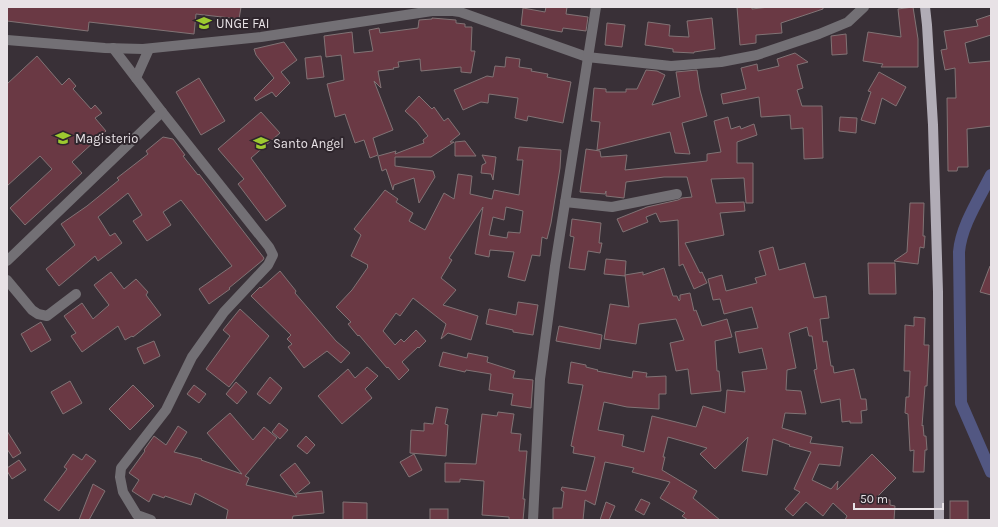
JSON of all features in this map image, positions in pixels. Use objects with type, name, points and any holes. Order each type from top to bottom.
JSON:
[{"type":"main road","points":[[925,7],[928,25],[938,292],[939,520]]},
{"type":"street","points":[[533,520],[540,379],[555,266],[596,7]]},
{"type":"street","points":[[7,40],[113,48],[149,48],[261,36],[432,11],[453,11],[489,22],[587,57],[671,66],[728,60],[757,55],[819,34],[848,22],[864,7]]},
{"type":"street","points":[[113,48],[269,246],[273,255],[268,265],[224,312],[192,358],[166,410],[120,468],[123,492],[137,515],[151,520]]},
{"type":"street","points":[[136,78],[149,48]]},
{"type":"street","points":[[7,261],[162,112]]},
{"type":"street","points":[[565,202],[612,207],[677,194]]},
{"type":"street","points":[[7,280],[32,310],[38,314],[47,316],[76,294]]},
{"type":"building","points":[[7,7],[241,7],[239,19],[196,14],[194,34],[89,22],[88,31],[7,21]]},
{"type":"building","points":[[546,7],[567,7],[566,14],[588,17],[586,31],[563,28],[562,32],[521,25],[523,8],[545,12]]},
{"type":"building","points":[[737,7],[752,7],[752,9],[769,7],[823,7],[823,9],[781,23],[782,33],[756,35],[756,43],[740,45]]},
{"type":"building","points":[[913,7],[918,39],[918,67],[881,67],[883,64],[863,61],[868,32],[901,37],[898,9]]},
{"type":"building","points":[[991,15],[991,35],[965,43],[969,63],[991,61],[991,126],[967,129],[968,167],[958,167],[957,171],[948,171],[947,98],[956,98],[955,68],[945,70],[941,50],[947,49],[944,31],[978,26],[976,20]]},
{"type":"building","points":[[432,18],[456,20],[456,23],[465,24],[465,27],[472,27],[471,51],[475,51],[471,73],[461,72],[461,67],[421,71],[420,59],[398,62],[399,67],[378,71],[381,88],[374,81],[393,130],[373,138],[378,155],[370,158],[364,140],[355,143],[345,114],[335,117],[327,84],[344,80],[341,55],[326,57],[324,36],[352,32],[354,53],[373,51],[369,30],[379,28],[380,33],[418,28],[419,20]]},
{"type":"building","points":[[712,18],[715,49],[694,53],[673,52],[673,49],[645,45],[648,22],[670,25],[669,36],[689,37],[687,21]]},
{"type":"building","points":[[607,23],[625,25],[622,47],[605,45]]},
{"type":"building","points":[[846,34],[847,54],[832,55],[831,36]]},
{"type":"building","points":[[284,42],[297,60],[281,72],[290,83],[276,97],[272,92],[256,101],[254,98],[274,78],[256,55],[254,49]]},
{"type":"building","points":[[795,53],[808,62],[797,65],[803,88],[797,90],[802,106],[822,106],[823,158],[804,159],[803,128],[791,129],[790,115],[761,117],[759,97],[723,104],[721,94],[746,89],[741,68],[757,64],[758,71],[779,66],[777,59]]},
{"type":"building","points":[[37,56],[62,85],[69,78],[76,86],[73,89],[91,109],[95,105],[102,113],[95,118],[106,131],[72,162],[82,173],[25,225],[10,208],[52,169],[40,156],[7,186],[7,84]]},
{"type":"building","points":[[321,56],[324,77],[307,79],[305,58]]},
{"type":"building","points":[[506,57],[520,59],[519,67],[548,74],[547,77],[571,82],[563,123],[528,116],[527,121],[515,118],[518,98],[489,94],[488,103],[481,102],[463,110],[454,90],[487,76],[493,77],[495,66],[505,67]]},
{"type":"building","points":[[646,70],[657,71],[665,75],[652,105],[680,97],[676,72],[697,70],[700,90],[707,116],[682,123],[690,154],[675,153],[670,132],[597,150],[600,122],[591,121],[594,88],[606,89],[606,92],[626,92],[626,89],[637,89]]},
{"type":"building","points":[[879,72],[906,87],[896,106],[882,98],[875,124],[861,120],[871,92],[868,91]]},
{"type":"building","points":[[199,78],[225,121],[201,135],[176,92]]},
{"type":"building","points":[[419,96],[432,109],[434,107],[444,121],[448,118],[460,134],[450,142],[454,142],[431,157],[395,157],[395,166],[433,171],[435,177],[419,203],[414,178],[394,185],[393,190],[386,169],[382,171],[378,156],[396,151],[395,154],[424,143],[423,140],[428,136],[417,122],[405,111]]},
{"type":"building","points":[[261,112],[280,133],[251,158],[286,206],[266,221],[238,184],[244,179],[218,149]]},
{"type":"building","points":[[728,117],[731,129],[740,126],[741,129],[754,124],[757,135],[737,142],[737,163],[753,163],[753,203],[746,203],[744,178],[711,179],[716,203],[744,202],[745,211],[720,213],[724,235],[685,243],[700,273],[702,272],[707,283],[694,289],[683,264],[679,266],[678,220],[660,222],[656,213],[646,217],[648,222],[623,232],[617,219],[647,207],[692,197],[687,177],[664,177],[626,182],[624,198],[606,196],[606,191],[605,194],[580,192],[586,149],[600,151],[601,157],[627,155],[625,170],[707,161],[707,154],[721,152],[714,121]]},
{"type":"building","points":[[840,117],[857,118],[856,133],[839,131]]},
{"type":"building","points":[[163,137],[173,139],[185,155],[183,156],[198,175],[199,174],[264,258],[263,260],[229,288],[230,289],[209,304],[199,289],[232,266],[181,200],[163,212],[171,225],[147,241],[133,221],[142,215],[128,193],[98,217],[110,236],[115,233],[122,243],[98,261],[95,256],[59,286],[46,269],[75,245],[61,224],[87,206],[119,180],[117,178],[148,154],[146,151]]},
{"type":"building","points":[[465,141],[476,156],[455,156],[455,142]]},
{"type":"building","points":[[519,147],[561,150],[560,168],[551,223],[547,239],[542,237],[540,256],[532,255],[525,281],[508,277],[514,252],[490,250],[489,257],[475,254],[483,207],[449,258],[452,260],[441,278],[456,290],[443,305],[478,316],[471,340],[448,333],[441,339],[446,324],[413,298],[400,316],[396,313],[383,331],[395,345],[401,339],[404,342],[416,330],[426,341],[402,362],[409,370],[399,380],[359,335],[358,336],[348,324],[351,322],[336,307],[352,290],[368,267],[368,265],[351,256],[361,235],[354,229],[385,190],[398,199],[396,202],[413,213],[409,221],[425,230],[444,193],[454,199],[458,174],[472,176],[470,194],[492,199],[494,190],[519,195],[523,160],[517,160]],"holes":[[[506,207],[523,211],[520,233],[508,232],[507,238],[489,235],[493,217],[504,220]]]},
{"type":"building","points":[[482,155],[496,157],[493,180],[491,174],[481,173],[482,165],[486,163]]},
{"type":"building","points":[[910,203],[924,203],[924,248],[920,247],[918,264],[894,261],[907,252]]},
{"type":"building","points":[[572,219],[601,223],[599,243],[602,243],[600,253],[588,251],[585,270],[569,268],[574,237],[570,236]]},
{"type":"building","points":[[773,247],[779,270],[805,263],[814,298],[826,296],[829,318],[820,319],[823,342],[827,341],[831,366],[833,366],[834,373],[854,369],[861,399],[866,399],[867,410],[861,411],[862,423],[850,423],[850,421],[842,422],[840,399],[821,403],[814,370],[817,369],[812,336],[809,336],[807,327],[789,333],[796,368],[787,370],[786,390],[801,391],[806,414],[785,413],[782,428],[812,437],[810,443],[843,447],[840,466],[819,464],[812,480],[831,489],[838,481],[837,490],[872,454],[896,478],[876,498],[890,500],[890,505],[895,506],[894,520],[845,520],[847,516],[833,503],[823,516],[806,502],[793,516],[785,509],[800,492],[794,489],[811,452],[789,446],[790,445],[773,439],[767,475],[742,471],[748,437],[715,469],[700,454],[707,448],[668,437],[663,457],[665,457],[662,470],[697,491],[693,498],[720,520],[688,520],[682,516],[685,513],[660,498],[670,482],[632,472],[634,468],[605,462],[595,505],[585,500],[583,520],[553,520],[553,508],[562,508],[564,492],[561,490],[562,487],[586,491],[595,457],[573,453],[574,447],[571,446],[583,385],[568,383],[571,362],[586,365],[586,367],[598,370],[597,371],[632,378],[633,371],[647,373],[646,377],[666,376],[666,394],[659,394],[659,409],[627,407],[604,402],[598,430],[624,435],[622,446],[644,452],[652,416],[696,427],[703,406],[725,413],[727,390],[745,392],[742,372],[767,369],[762,348],[739,353],[735,332],[758,328],[752,307],[724,314],[720,299],[713,300],[708,279],[722,275],[726,291],[757,283],[755,278],[766,275],[759,251]]},
{"type":"building","points":[[606,259],[626,261],[625,276],[604,274]]},
{"type":"building","points":[[868,263],[895,263],[896,294],[869,294]]},
{"type":"building","points":[[991,266],[991,295],[980,292]]},
{"type":"building","points":[[664,268],[673,296],[677,296],[679,301],[680,295],[690,293],[694,311],[696,310],[702,326],[727,319],[732,337],[715,341],[717,371],[719,371],[721,391],[691,394],[688,369],[676,371],[670,343],[684,340],[676,319],[639,324],[636,344],[604,339],[610,304],[629,307],[625,275],[643,272],[643,275]]},
{"type":"building","points":[[280,271],[296,291],[295,293],[336,341],[350,353],[341,363],[327,351],[304,368],[288,347],[292,344],[287,339],[291,335],[251,296]]},
{"type":"building","points":[[111,272],[124,289],[136,279],[148,292],[146,295],[161,315],[133,337],[132,336],[125,340],[118,326],[82,352],[71,336],[76,333],[64,316],[82,303],[93,319],[109,305],[94,285]]},
{"type":"building","points":[[518,302],[538,305],[533,335],[513,332],[513,330],[486,324],[489,309],[516,315]]},
{"type":"building","points":[[240,309],[269,336],[229,387],[206,369],[230,336],[223,330]]},
{"type":"building","points":[[914,317],[925,318],[924,345],[929,345],[927,386],[925,386],[922,426],[923,425],[924,436],[926,436],[927,450],[925,450],[924,472],[913,472],[914,450],[910,451],[908,414],[905,413],[906,397],[909,397],[910,371],[904,371],[905,325],[914,326]]},
{"type":"building","points":[[41,322],[51,340],[31,352],[21,334]]},
{"type":"building","points":[[559,326],[602,335],[600,349],[556,341]]},
{"type":"building","points":[[154,341],[160,356],[144,364],[137,348]]},
{"type":"building","points":[[443,352],[467,358],[468,353],[488,357],[487,362],[515,371],[513,378],[533,380],[531,408],[511,405],[513,394],[489,390],[491,374],[466,370],[465,372],[439,366]]},
{"type":"building","points":[[367,367],[378,376],[365,389],[372,398],[342,424],[318,396],[348,369],[355,378]]},
{"type":"building","points":[[270,377],[282,388],[270,404],[257,394]]},
{"type":"building","points":[[70,381],[82,403],[63,414],[51,392]]},
{"type":"building","points":[[236,382],[247,392],[237,404],[226,394]]},
{"type":"building","points":[[133,385],[154,406],[130,430],[109,409]]},
{"type":"building","points":[[194,385],[206,394],[199,403],[187,394]]},
{"type":"building","points":[[436,407],[448,409],[445,424],[448,425],[446,456],[410,453],[411,430],[424,431],[424,423],[433,424]]},
{"type":"building","points":[[498,412],[514,414],[511,433],[521,434],[519,451],[527,451],[523,499],[525,499],[523,520],[509,520],[509,517],[482,515],[484,481],[460,479],[460,482],[445,482],[445,463],[476,464],[482,414],[497,416]]},
{"type":"building","points":[[230,413],[253,440],[264,427],[277,438],[245,476],[249,478],[246,485],[297,497],[280,475],[295,463],[310,483],[296,494],[322,491],[324,513],[293,516],[292,520],[226,520],[228,510],[195,493],[191,505],[165,496],[164,498],[153,494],[149,502],[132,491],[139,480],[129,473],[145,451],[144,450],[154,436],[166,445],[178,426],[187,432],[174,452],[202,459],[201,460],[242,474],[207,433]]},
{"type":"building","points":[[279,423],[288,430],[280,439],[272,432]]},
{"type":"building","points":[[7,431],[21,453],[13,458],[7,449]]},
{"type":"building","points":[[306,436],[315,445],[307,454],[297,446]]},
{"type":"building","points":[[73,454],[82,460],[86,454],[96,461],[59,511],[44,500],[67,469],[64,467]]},
{"type":"building","points":[[414,454],[422,470],[409,477],[400,462]]},
{"type":"building","points":[[19,460],[26,470],[12,479],[7,471],[7,468]]},
{"type":"building","points":[[93,484],[105,491],[89,520],[79,520]]},
{"type":"building","points":[[641,499],[650,503],[644,515],[635,510]]},
{"type":"building","points":[[950,501],[968,501],[968,520],[950,520]]},
{"type":"building","points":[[343,502],[367,503],[367,520],[343,520]]},
{"type":"building","points":[[606,502],[615,506],[609,520],[600,520]]},
{"type":"building","points":[[430,509],[448,509],[448,520],[430,520]]},
{"type":"waterway","points":[[991,175],[963,232],[959,252],[961,403],[991,472]]},
{"type":"place","name":"UNGE FAI","points":[[204,23]]},
{"type":"place","name":"Magisterio","points":[[63,138]]},
{"type":"place","name":"Santo Angel","points":[[261,143]]}]
